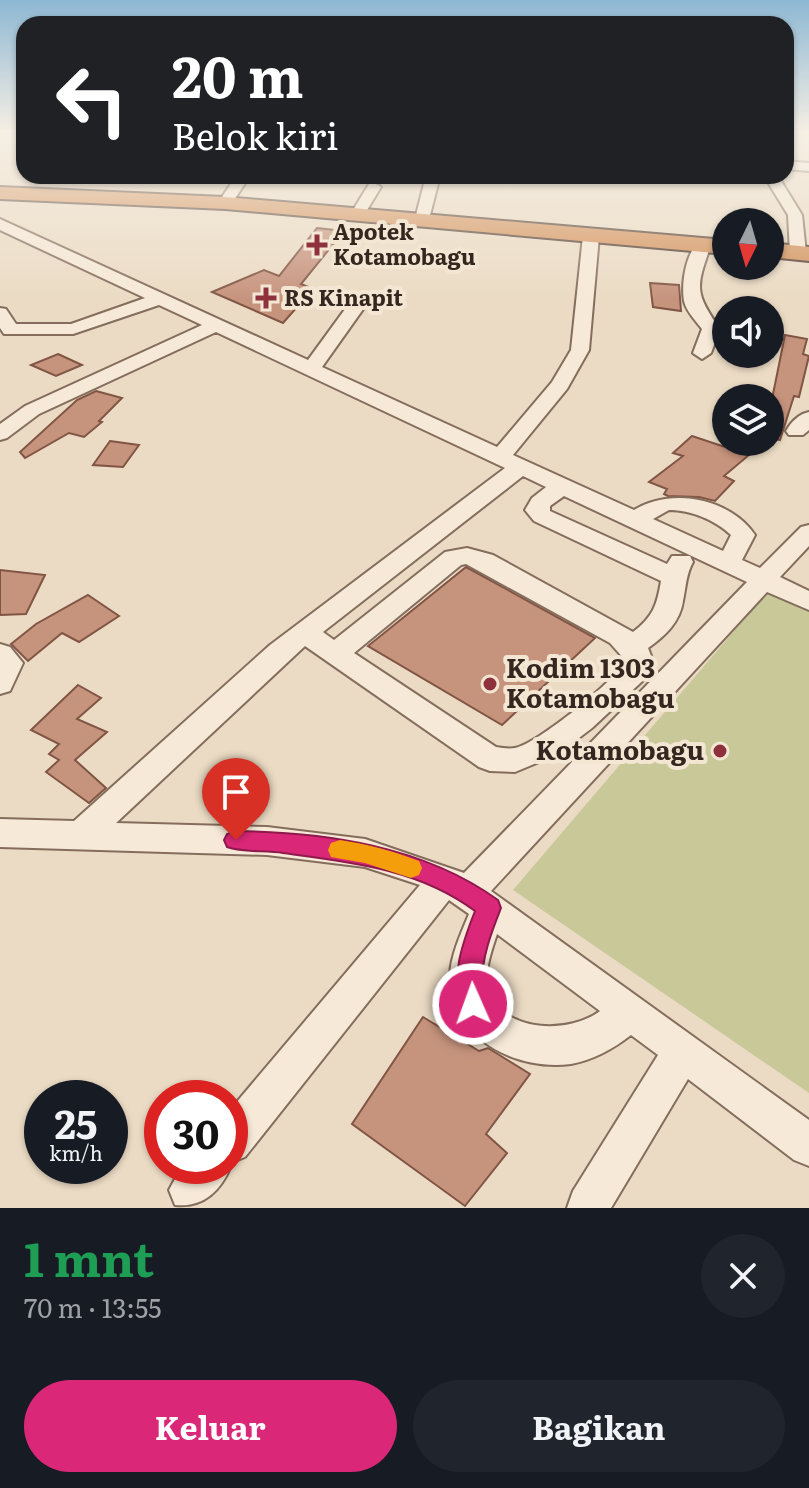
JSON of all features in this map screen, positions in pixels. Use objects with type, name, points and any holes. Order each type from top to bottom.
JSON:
[{"type":"highway","points":[[0,193],[225,203],[712,246]]},
{"type":"highway","points":[[784,251],[804,253]]},
{"type":"street","points":[[225,203],[235,188]]},
{"type":"street","points":[[357,215],[373,188]]},
{"type":"street","points":[[422,219],[430,188]]},
{"type":"street","points":[[779,188],[795,215],[804,253]]},
{"type":"street","points":[[0,224],[809,601]]},
{"type":"street","points":[[79,837],[305,633],[510,463],[580,350],[591,236]]},
{"type":"street","points":[[702,353],[711,329],[695,310],[691,278],[703,245]]},
{"type":"street","points":[[0,313],[4,324],[18,332],[87,326],[159,299]]},
{"type":"street","points":[[311,369],[357,305]]},
{"type":"street","points":[[0,434],[32,410],[216,325]]},
{"type":"street","points":[[0,345],[18,332]]},
{"type":"street","points":[[561,487],[540,503],[537,510],[542,516],[674,577]]},
{"type":"street","points":[[635,520],[671,503],[687,504],[719,517],[737,526],[743,534],[743,540],[728,562]]},
{"type":"street","points":[[248,1123],[809,532]]},
{"type":"street","points":[[633,646],[658,626],[667,613],[674,577],[693,546]]},
{"type":"street","points":[[305,633],[490,759],[513,760],[533,753],[577,724],[641,666],[640,657],[633,646],[484,561],[467,556],[454,558],[336,653]]},
{"type":"street","points":[[0,654],[9,663],[0,684]]},
{"type":"street","points":[[0,833],[267,841],[365,853],[468,893],[809,1145]]},
{"type":"street","points":[[468,893],[475,944],[469,983],[473,1004],[488,1023],[526,1044],[557,1045],[589,1040],[630,1012]]},
{"type":"street","points":[[588,1206],[682,1052]]},
{"type":"green space","name":"Kotamobagu","points":[[768,591],[809,612],[809,1093],[513,890]]},
{"type":"building","points":[[317,228],[344,231],[301,284],[313,289],[283,323],[212,292],[264,270],[279,276]]},
{"type":"building","points":[[650,283],[679,285],[681,311],[653,307]]},
{"type":"building","points":[[785,335],[807,339],[803,354],[809,356],[799,397],[794,396],[784,427],[784,384],[775,384],[778,368],[784,368]]},
{"type":"building","points":[[58,354],[82,365],[56,376],[31,365]]},
{"type":"building","points":[[96,391],[122,398],[99,421],[102,422],[84,437],[69,433],[25,458],[20,452],[77,400]]},
{"type":"building","points":[[692,436],[712,443],[712,456],[748,456],[724,476],[734,481],[715,501],[668,496],[664,494],[667,489],[649,482],[683,456],[673,453]]},
{"type":"building","points":[[110,441],[139,445],[123,467],[93,465]]},
{"type":"building","name":"Kodim 1303 Kotamobagu","points":[[466,567],[595,638],[502,725],[368,646]]},
{"type":"building","points":[[0,570],[45,575],[26,614],[0,615]]},
{"type":"building","points":[[88,595],[119,616],[79,642],[62,633],[28,661],[11,644],[36,624]]},
{"type":"building","points":[[78,685],[101,698],[77,719],[107,732],[75,760],[106,788],[89,803],[46,772],[59,760],[49,754],[59,744],[31,730]]},
{"type":"building","points":[[423,1017],[479,1051],[488,1048],[530,1074],[486,1134],[507,1153],[465,1206],[352,1124]]},
{"type":"slow traffic","points":[[340,850],[365,853],[411,868]]},
{"type":"place","name":"Apotek Kotamobagu","points":[[317,245]]},
{"type":"place","name":"RS Kinapit","points":[[266,298]]},
{"type":"place","name":"Kodim 1303 Kotamobagu","points":[[490,684]]},
{"type":"place","name":"Kotamobagu","points":[[720,751]]},
{"type":"route","points":[[236,840],[365,853],[446,879],[468,892],[489,908],[475,944],[469,983],[473,1004]]}]
